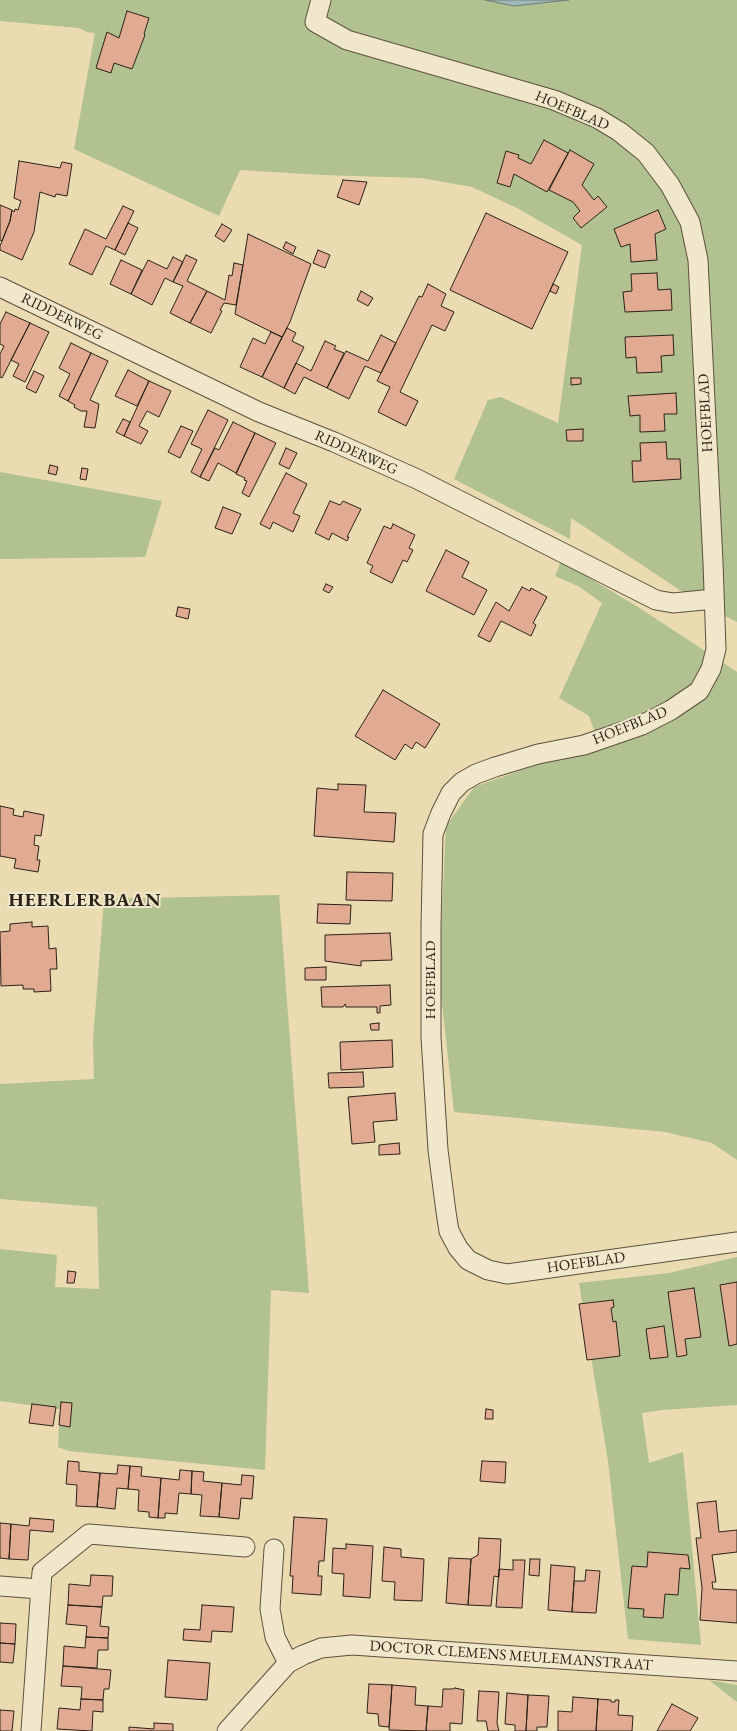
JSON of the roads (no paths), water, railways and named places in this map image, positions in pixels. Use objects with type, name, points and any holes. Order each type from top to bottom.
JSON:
[{"type":"street","name":"HOEFBLAD","points":[[321,0],[315,22],[347,40],[554,100],[597,118],[620,132],[646,153],[670,185],[690,222],[698,260],[713,562],[716,649],[711,669],[699,691],[671,710],[642,725],[605,738],[495,767],[476,774],[462,782],[452,793],[441,813],[434,834],[431,927],[431,1037],[438,1150],[449,1232],[458,1248],[468,1260],[488,1270],[507,1274],[737,1242]]},
{"type":"street","name":"RIDDERWEG","points":[[0,287],[260,412],[334,442],[416,479],[656,600],[673,603],[714,599]]},
{"type":"street","points":[[31,1731],[42,1572],[88,1534],[245,1546]]},
{"type":"street","points":[[274,1549],[270,1609],[275,1637],[288,1663]]},
{"type":"street","points":[[0,1586],[40,1589]]},
{"type":"street","name":"DOCTOR CLEMENS MEULEMANSTRAAT","points":[[227,1731],[288,1663],[321,1648],[352,1646],[737,1671]]},
{"type":"water","points":[[485,0],[569,0],[514,6]]},
{"type":"district","name":"HEERLERBAAN","points":[[85,901]]}]
